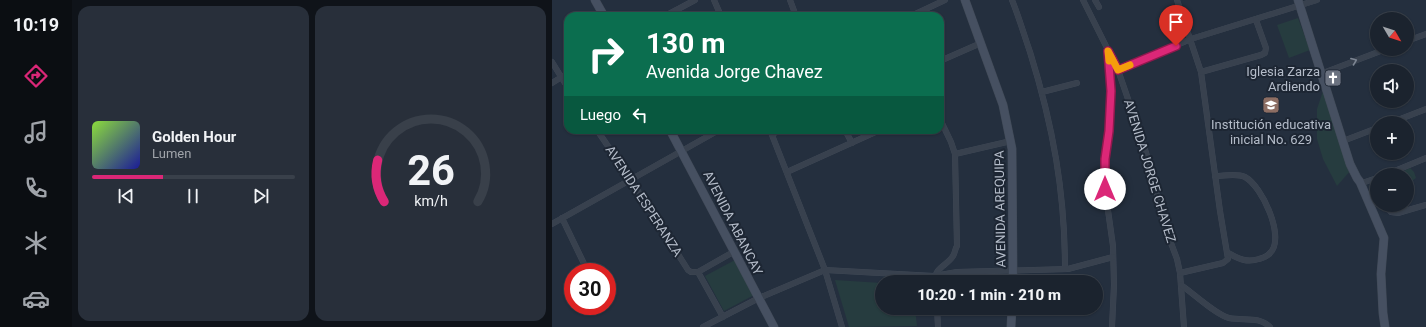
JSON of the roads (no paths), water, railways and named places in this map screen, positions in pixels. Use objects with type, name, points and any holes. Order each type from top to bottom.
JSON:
[{"type":"street","points":[[595,0],[602,12]]},
{"type":"street","points":[[672,12],[695,0]]},
{"type":"street","points":[[714,0],[719,12]]},
{"type":"street","points":[[790,0],[794,12]]},
{"type":"street","points":[[920,12],[946,0]]},
{"type":"street","name":"AVENIDA AREQUIPA","points":[[964,0],[1003,104],[1011,141],[1013,275]]},
{"type":"street","points":[[1012,0],[1042,92],[1052,133],[1060,180],[1064,224],[1065,269]]},
{"type":"street","name":"AVENIDA JORGE CHAVEZ","points":[[1083,0],[1118,70],[1150,165],[1165,227],[1177,259],[1180,273],[1184,327]]},
{"type":"street","points":[[1095,0],[1099,7]]},
{"type":"street","points":[[1177,0],[1201,72],[1215,176],[1228,253],[1228,259],[1223,263],[1180,273]]},
{"type":"street","points":[[1118,70],[1191,40],[1256,20],[1299,3],[1317,0]]},
{"type":"street","points":[[1299,3],[1323,74],[1343,141],[1354,171],[1384,238],[1381,274],[1385,327]]},
{"type":"street","points":[[1201,72],[1265,53],[1266,48],[1256,20]]},
{"type":"street","points":[[1414,38],[1426,34]]},
{"type":"street","points":[[944,59],[981,43]]},
{"type":"street","points":[[1108,51],[1111,91],[1109,131],[1105,159],[1105,189],[1113,257],[1114,285],[1112,327]]},
{"type":"street","points":[[1323,74],[1370,55]]},
{"type":"street","points":[[552,62],[564,82]]},
{"type":"street","points":[[552,82],[564,75]]},
{"type":"street","points":[[1042,92],[1077,83]]},
{"type":"street","points":[[1408,116],[1426,109]]},
{"type":"street","points":[[937,275],[942,265],[953,256],[956,246],[955,154],[952,142],[944,127]]},
{"type":"street","points":[[1343,141],[1370,131]]},
{"type":"street","name":"AVENIDA ESPERANZA","points":[[600,134],[688,270],[691,272],[698,272]]},
{"type":"street","name":"AVENIDA ABANCAY","points":[[672,134],[774,327]]},
{"type":"street","points":[[552,224],[712,134]]},
{"type":"street","points":[[772,134],[824,270],[842,327]]},
{"type":"street","points":[[847,134],[852,143]]},
{"type":"street","points":[[787,172],[871,134]]},
{"type":"street","points":[[955,154],[1011,141]]},
{"type":"street","points":[[1402,168],[1426,158]]},
{"type":"street","points":[[1215,176],[1240,175],[1247,178],[1257,189],[1271,215],[1276,237],[1274,247],[1270,253],[1262,258],[1253,261],[1241,260],[1228,253]]},
{"type":"street","points":[[1360,182],[1370,180]]},
{"type":"street","points":[[1414,208],[1426,205]]},
{"type":"street","points":[[1391,212],[1402,212]]},
{"type":"street","points":[[562,218],[584,263]]},
{"type":"street","points":[[723,317],[698,272],[735,251]]},
{"type":"street","points":[[948,275],[957,272],[1013,272],[1068,269],[1113,257]]},
{"type":"street","points":[[703,327],[711,325],[759,298],[824,270],[886,275]]},
{"type":"street","points":[[1181,285],[1221,315],[1237,319],[1254,319],[1265,322],[1270,327]]},
{"type":"street","points":[[937,315],[938,327]]},
{"type":"street","points":[[1011,327],[1012,315]]},
{"type":"place","name":"Iglesia Zarza Ardiendo","points":[[1333,78]]},
{"type":"place","name":"Institución educativa inicial No. 629","points":[[1271,105]]}]
